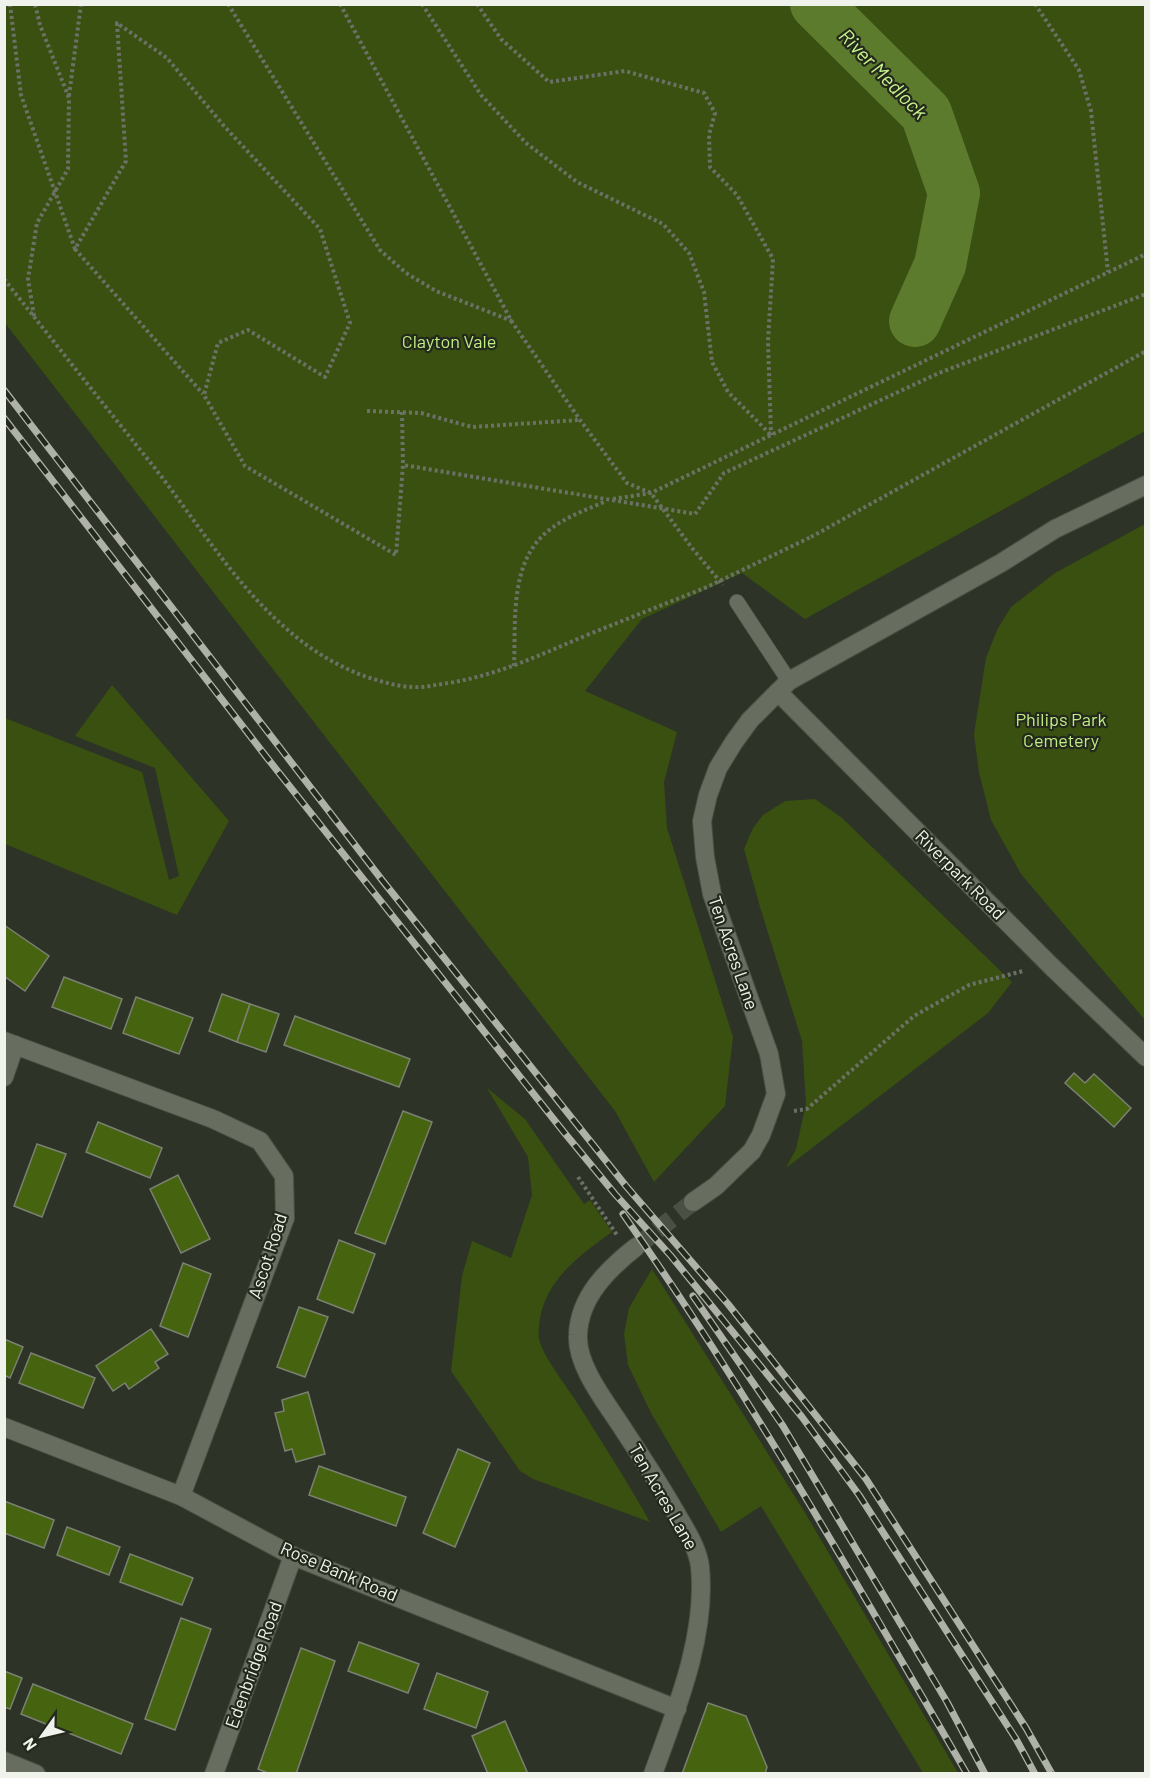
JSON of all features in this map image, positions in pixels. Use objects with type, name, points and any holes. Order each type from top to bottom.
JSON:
[{"type":"street","name":"Ten Acres Lane","points":[[693,1202],[716,1186],[752,1151],[769,1116],[776,1094],[769,1054],[712,894],[705,857],[702,820],[718,768],[750,720],[783,686],[991,569],[1055,529],[1146,485]]},
{"type":"street","name":"Riverpark Road","points":[[783,686],[1050,966],[1146,1056]]},
{"type":"street","points":[[4,1077],[10,1043]]},
{"type":"street","name":"Ascot Road","points":[[10,1043],[213,1119],[260,1141],[284,1176],[285,1218],[181,1496]]},
{"type":"street","name":"Ten Acres Lane","points":[[633,1250],[602,1278],[585,1305],[578,1335],[580,1356],[592,1381],[664,1492],[690,1538],[700,1565],[697,1630],[677,1708],[653,1773]]},
{"type":"street","name":"Rose Bank Road","points":[[4,1427],[181,1496],[294,1556],[677,1708]]},
{"type":"street","name":"Edenbridge Road","points":[[214,1773],[294,1556]]},
{"type":"street","points":[[4,1761],[36,1773]]},
{"type":"lane","points":[[737,602],[783,686]]},
{"type":"path","points":[[10,4],[21,95],[75,249],[204,395],[245,466],[396,555],[403,465],[402,412]]},
{"type":"path","points":[[35,4],[40,25],[69,98]]},
{"type":"path","points":[[34,317],[28,279],[37,223],[68,169],[69,98],[81,4]]},
{"type":"path","points":[[228,4],[380,250],[406,273],[436,291],[512,322]]},
{"type":"path","points":[[340,4],[512,322],[627,483],[651,493],[692,548],[737,602]]},
{"type":"path","points":[[422,4],[481,94],[526,143],[578,182],[663,224],[689,253],[704,292],[712,362],[728,392],[771,435]]},
{"type":"path","points":[[477,4],[501,39],[549,82],[625,71],[704,93],[715,113],[709,135],[710,167],[737,195],[773,259],[768,341],[771,435]]},
{"type":"path","points":[[1035,4],[1079,70],[1091,111],[1108,272]]},
{"type":"path","points":[[75,249],[126,161],[117,23],[167,58],[224,126],[320,229],[350,323],[325,377],[248,330],[218,343],[204,395]]},
{"type":"path","points":[[514,666],[518,585],[527,555],[547,532],[567,518],[607,500],[651,493],[1146,254]]},
{"type":"path","points":[[4,279],[176,495],[236,578],[266,610],[303,642],[351,671],[388,684],[417,688],[491,675],[707,586],[811,537],[1146,351]]},
{"type":"path","points":[[403,465],[695,514],[724,473],[939,373],[1146,294]]},
{"type":"path","points":[[367,411],[422,413],[472,427],[580,420]]},
{"type":"path","points":[[769,1116],[807,1109],[914,1017],[969,985],[1050,966]]},
{"type":"path","points":[[578,1177],[633,1250]]},
{"type":"green space","name":"Clayton Vale","points":[[5,4],[1145,5],[1145,431],[805,619],[742,573],[642,619],[585,691],[677,732],[664,782],[667,828],[733,1037],[725,1106],[654,1182],[615,1111],[5,323]]},
{"type":"green space","name":"Philips Park Cemetery","points":[[1145,524],[1145,1020],[1021,874],[991,820],[979,772],[974,734],[986,658],[997,630],[1011,607],[1055,573]]},
{"type":"green space","points":[[112,685],[229,821],[177,915],[5,844],[5,718],[142,772],[169,880],[179,876],[155,768],[75,736]]},
{"type":"green space","points":[[815,799],[842,818],[1012,982],[988,1013],[786,1168],[796,1149],[806,1104],[802,1041],[744,849],[753,828],[763,815],[785,801]]},
{"type":"green space","points":[[487,1088],[525,1119],[584,1204],[590,1200],[612,1232],[575,1260],[555,1283],[542,1310],[539,1337],[549,1361],[650,1522],[533,1479],[520,1471],[451,1371],[462,1276],[472,1241],[511,1258],[532,1195],[528,1157]]},
{"type":"green space","points":[[652,1269],[804,1511],[958,1773],[923,1773],[761,1506],[721,1532],[651,1413],[628,1365],[624,1334],[629,1308]]},
{"type":"building","points":[[4,925],[49,956],[25,991],[4,976]]},
{"type":"building","points":[[64,977],[122,999],[111,1029],[52,1007]]},
{"type":"building","points":[[222,994],[250,1004],[237,1042],[209,1031]]},
{"type":"building","points":[[136,997],[193,1018],[179,1054],[123,1033]]},
{"type":"building","points":[[250,1004],[279,1014],[266,1052],[237,1042]]},
{"type":"building","points":[[295,1016],[410,1059],[399,1087],[284,1045]]},
{"type":"building","points":[[1074,1073],[1085,1083],[1094,1074],[1131,1108],[1114,1127],[1065,1083]]},
{"type":"building","points":[[403,1111],[432,1122],[385,1244],[355,1233]]},
{"type":"building","points":[[98,1122],[162,1148],[150,1178],[86,1152]]},
{"type":"building","points":[[37,1144],[66,1154],[42,1217],[14,1206]]},
{"type":"building","points":[[178,1175],[210,1239],[181,1253],[150,1189]]},
{"type":"building","points":[[339,1240],[375,1254],[353,1313],[317,1299]]},
{"type":"building","points":[[183,1263],[211,1274],[188,1337],[160,1326]]},
{"type":"building","points":[[299,1307],[328,1317],[305,1377],[277,1367]]},
{"type":"building","points":[[151,1329],[168,1354],[155,1362],[159,1368],[129,1389],[125,1383],[113,1391],[96,1366]]},
{"type":"building","points":[[4,1339],[23,1347],[10,1378],[4,1375]]},
{"type":"building","points":[[31,1353],[95,1378],[83,1408],[19,1383]]},
{"type":"building","points":[[308,1392],[325,1454],[296,1462],[292,1449],[285,1451],[275,1413],[284,1411],[282,1400]]},
{"type":"building","points":[[458,1449],[490,1463],[455,1547],[423,1533]]},
{"type":"building","points":[[319,1466],[406,1497],[396,1526],[309,1495]]},
{"type":"building","points":[[4,1501],[54,1520],[44,1548],[4,1533]]},
{"type":"building","points":[[67,1527],[120,1547],[109,1575],[57,1555]]},
{"type":"building","points":[[130,1554],[193,1578],[182,1605],[120,1582]]},
{"type":"building","points":[[181,1618],[211,1629],[175,1730],[145,1719]]},
{"type":"building","points":[[359,1642],[419,1664],[408,1693],[348,1671]]},
{"type":"building","points":[[301,1648],[335,1661],[296,1774],[270,1774],[258,1769]]},
{"type":"building","points":[[4,1671],[22,1678],[10,1709],[4,1707]]},
{"type":"building","points":[[437,1673],[488,1692],[476,1728],[424,1709]]},
{"type":"building","points":[[33,1684],[133,1724],[121,1754],[21,1714]]},
{"type":"building","points":[[708,1703],[746,1716],[767,1767],[765,1774],[682,1774]]},
{"type":"building","points":[[505,1721],[528,1774],[488,1774],[472,1736]]},
{"type":"waterway","name":"River Medlock","points":[[816,4],[926,113],[954,193],[940,265],[915,321]]},
{"type":"tunnel","points":[[636,1247],[693,1202]]},
{"type":"railway","points":[[4,390],[382,880],[626,1186],[728,1304],[866,1479],[1026,1728],[1052,1774]]},
{"type":"railway","points":[[4,418],[268,759],[563,1131],[615,1194],[671,1256],[802,1417],[859,1495],[1016,1739],[1035,1774]]},
{"type":"railway","points":[[623,1214],[758,1420],[967,1774]]},
{"type":"railway","points":[[693,1296],[783,1426],[947,1702],[985,1774]]}]
